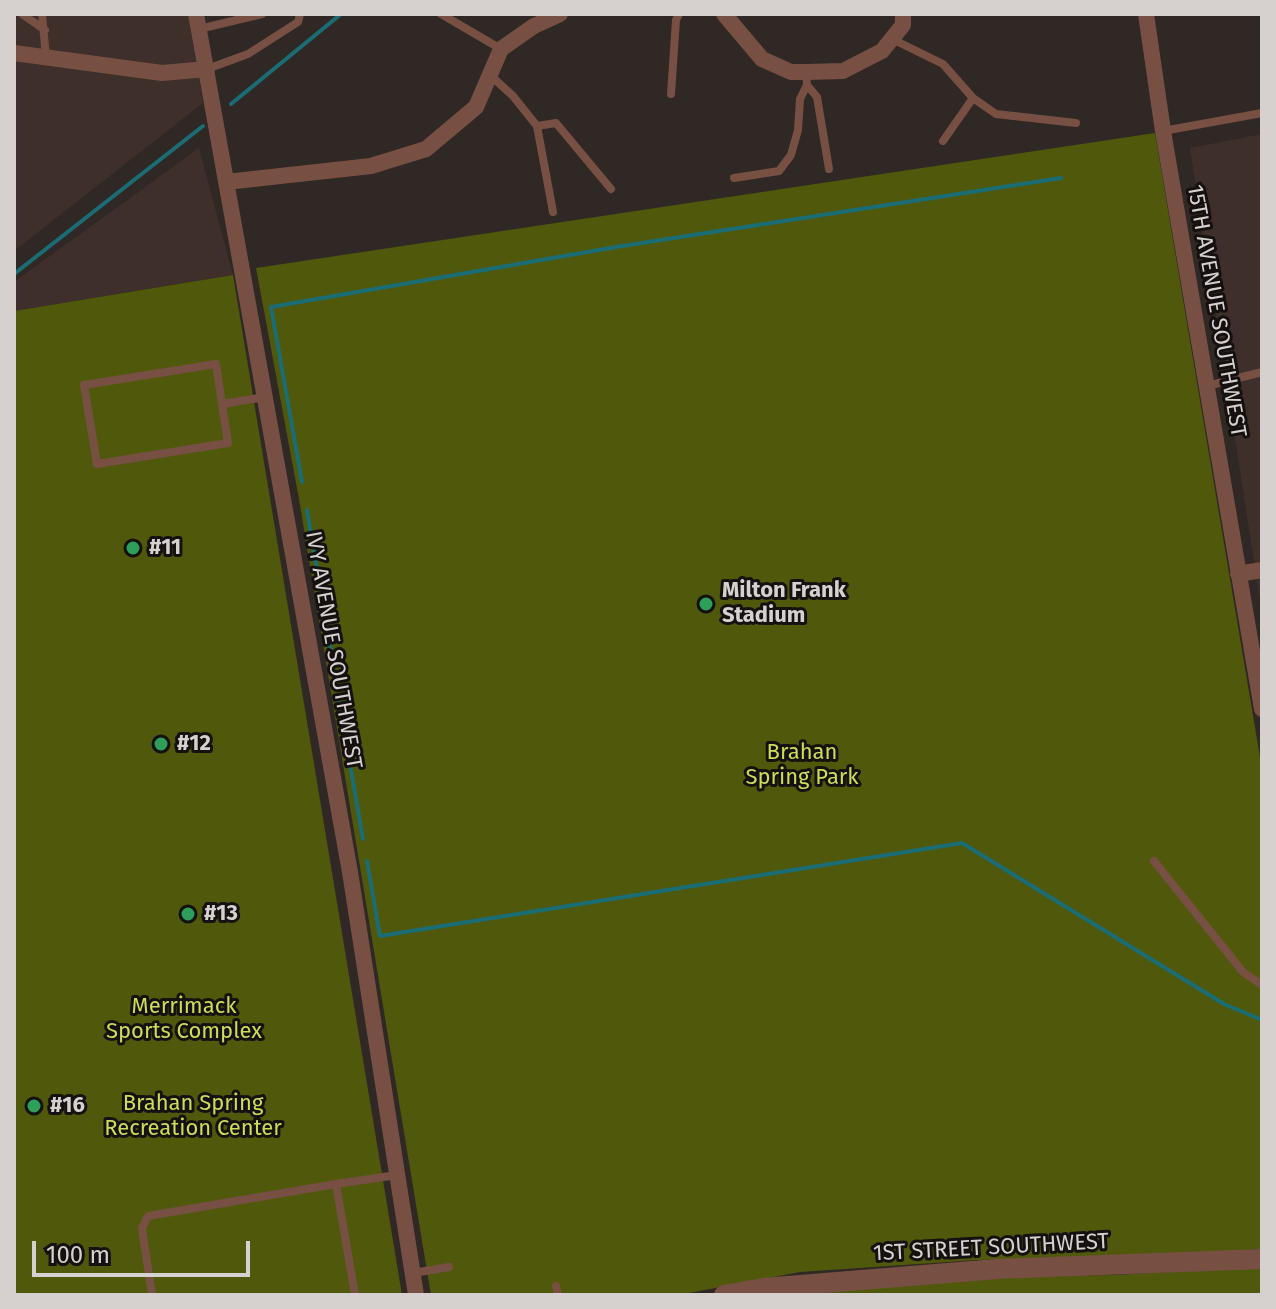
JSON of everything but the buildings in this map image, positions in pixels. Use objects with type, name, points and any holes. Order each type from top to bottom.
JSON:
[{"type":"street","points":[[226,182],[371,166],[426,149],[476,107],[501,49],[534,26],[560,14]]},
{"type":"street","points":[[724,14],[762,59],[807,78],[843,71],[882,51],[903,25],[903,14]]},
{"type":"street","name":"15TH AVENUE SOUTHWEST","points":[[1146,14],[1163,131],[1261,701]]},
{"type":"street","name":"IVY AVENUE SOUTHWEST","points":[[198,21],[365,960],[416,1295]]},
{"type":"street","points":[[14,53],[162,73],[207,69]]},
{"type":"street","points":[[1238,574],[1262,570]]},
{"type":"street","name":"1ST STREET SOUTHWEST","points":[[724,1295],[997,1269],[1262,1259]]},
{"type":"lane","points":[[22,14],[45,30]]},
{"type":"lane","points":[[42,14],[46,57]]},
{"type":"lane","points":[[198,21],[262,14]]},
{"type":"lane","points":[[207,69],[248,54],[298,22],[300,14]]},
{"type":"lane","points":[[441,14],[501,49]]},
{"type":"lane","points":[[671,94],[679,14]]},
{"type":"lane","points":[[892,39],[943,64],[973,98],[996,114],[1076,123]]},
{"type":"lane","points":[[490,75],[513,96],[537,126],[553,212]]},
{"type":"lane","points":[[807,78],[817,97],[829,169]]},
{"type":"lane","points":[[734,178],[779,171],[791,155],[798,130],[800,99],[807,78]]},
{"type":"lane","points":[[943,141],[973,98]]},
{"type":"lane","points":[[1163,131],[1262,113]]},
{"type":"lane","points":[[537,126],[556,123],[611,189]]},
{"type":"lane","points":[[216,364],[222,404],[228,443],[97,464],[84,385],[216,364]]},
{"type":"lane","points":[[1207,386],[1262,372]]},
{"type":"lane","points":[[222,404],[265,397]]},
{"type":"lane","points":[[1154,861],[1243,972],[1262,985]]},
{"type":"lane","points":[[152,1295],[142,1228],[148,1216],[398,1174]]},
{"type":"lane","points":[[336,1184],[355,1295]]},
{"type":"lane","points":[[413,1273],[449,1267]]},
{"type":"shaded area","points":[[14,14],[188,14],[203,103],[14,251]]},
{"type":"shaded area","points":[[1262,134],[1262,613],[1190,148]]},
{"type":"shaded area","points":[[199,148],[233,275],[14,311],[14,282]]},
{"type":"green space","name":"Brahan Spring Park","points":[[1155,133],[1262,769],[1262,1249],[977,1260],[800,1272],[678,1295],[431,1295],[299,499],[256,268]]},
{"type":"green space","name":"Brahan Spring Recreation Center","points":[[233,275],[402,1295],[14,1295],[14,311]]},
{"type":"green space","points":[[1262,1267],[1262,1295],[773,1295],[957,1277],[1114,1275]]},
{"type":"waterway","points":[[231,104],[341,14]]},
{"type":"waterway","points":[[14,274],[203,126]]},
{"type":"waterway","points":[[302,482],[271,307],[616,247],[1061,178]]},
{"type":"waterway","points":[[307,510],[332,660]]},
{"type":"waterway","points":[[338,695],[363,839]]},
{"type":"waterway","points":[[367,861],[380,936],[962,843],[1224,1004],[1262,1020]]},
{"type":"place","name":"#11","points":[[133,548]]},
{"type":"place","name":"Milton Frank Stadium","points":[[706,604]]},
{"type":"place","name":"#12","points":[[161,744]]},
{"type":"place","name":"#13","points":[[188,914]]},
{"type":"place","name":"#16","points":[[34,1106]]},
{"type":"park label","name":"Merrimack Sports Complex","points":[[184,1020]]}]
